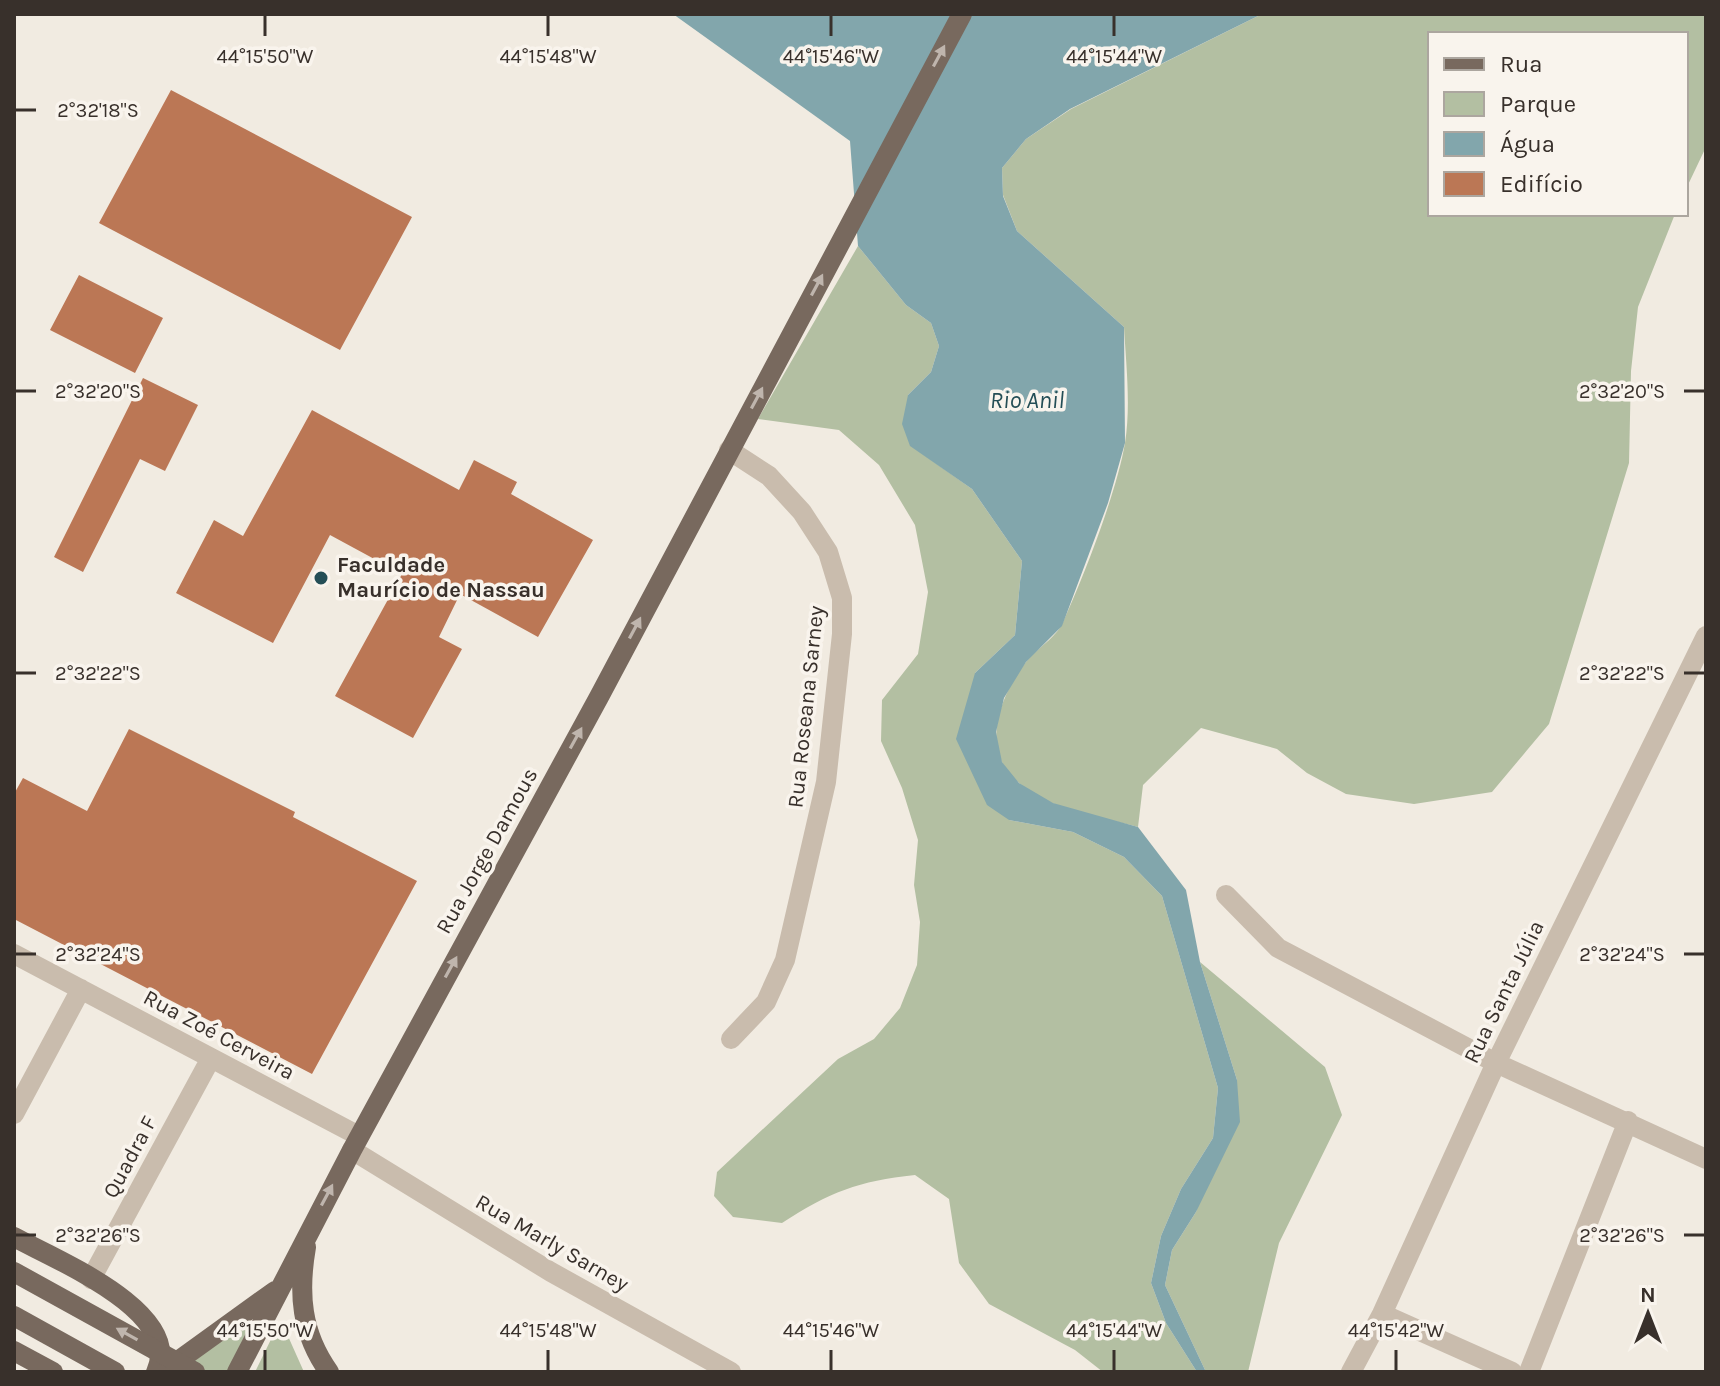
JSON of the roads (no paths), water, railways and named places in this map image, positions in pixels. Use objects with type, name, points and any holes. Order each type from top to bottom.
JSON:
[{"type":"main road","name":"Rua Jorge Damous","points":[[237,1372],[355,1143],[962,14]]},
{"type":"main road","points":[[309,1230],[302,1275],[302,1310],[310,1340],[329,1372]]},
{"type":"main road","points":[[14,1237],[91,1279],[131,1306],[149,1323],[161,1352],[156,1372]]},
{"type":"main road","points":[[14,1272],[195,1372]]},
{"type":"main road","points":[[162,1372],[278,1289]]},
{"type":"main road","points":[[14,1316],[115,1372]]},
{"type":"main road","points":[[14,1351],[53,1372]]},
{"type":"street","name":"Rua Roseana Sarney","points":[[729,450],[769,476],[802,512],[828,552],[842,598],[842,634],[826,782],[785,960],[766,1002],[731,1039]]},
{"type":"street","name":"Rua Santa Júlia","points":[[1351,1372],[1382,1314],[1496,1063],[1706,636]]},
{"type":"street","points":[[1226,895],[1278,948],[1496,1063],[1706,1159]]},
{"type":"street","name":"Rua Zoé Cerveira","points":[[14,954],[211,1058],[355,1143]]},
{"type":"street","points":[[14,1114],[81,989]]},
{"type":"street","name":"Quadra F","points":[[91,1279],[211,1058]]},
{"type":"street","points":[[1529,1372],[1628,1121]]},
{"type":"street","name":"Rua Marly Sarney","points":[[355,1143],[551,1272],[731,1372]]},
{"type":"street","points":[[1382,1314],[1512,1372]]},
{"type":"water","name":"Rio Anil","points":[[673,14],[1262,14],[1070,109],[1026,139],[1002,168],[1003,196],[1017,231],[1124,327],[1125,443],[1108,503],[1062,626],[1026,662],[1004,698],[996,732],[1002,762],[1019,783],[1053,803],[1138,827],[1186,890],[1200,962],[1237,1080],[1240,1122],[1196,1212],[1172,1250],[1165,1285],[1206,1372],[1197,1372],[1166,1323],[1151,1283],[1161,1236],[1181,1189],[1213,1138],[1218,1088],[1162,896],[1124,857],[1073,832],[1009,820],[987,805],[956,739],[975,673],[1015,635],[1022,561],[972,489],[910,446],[902,424],[908,395],[931,372],[939,346],[931,323],[906,305],[858,246],[850,141]]},
{"type":"place","name":"Faculdade Maurício de Nassau","points":[[321,578]]}]
